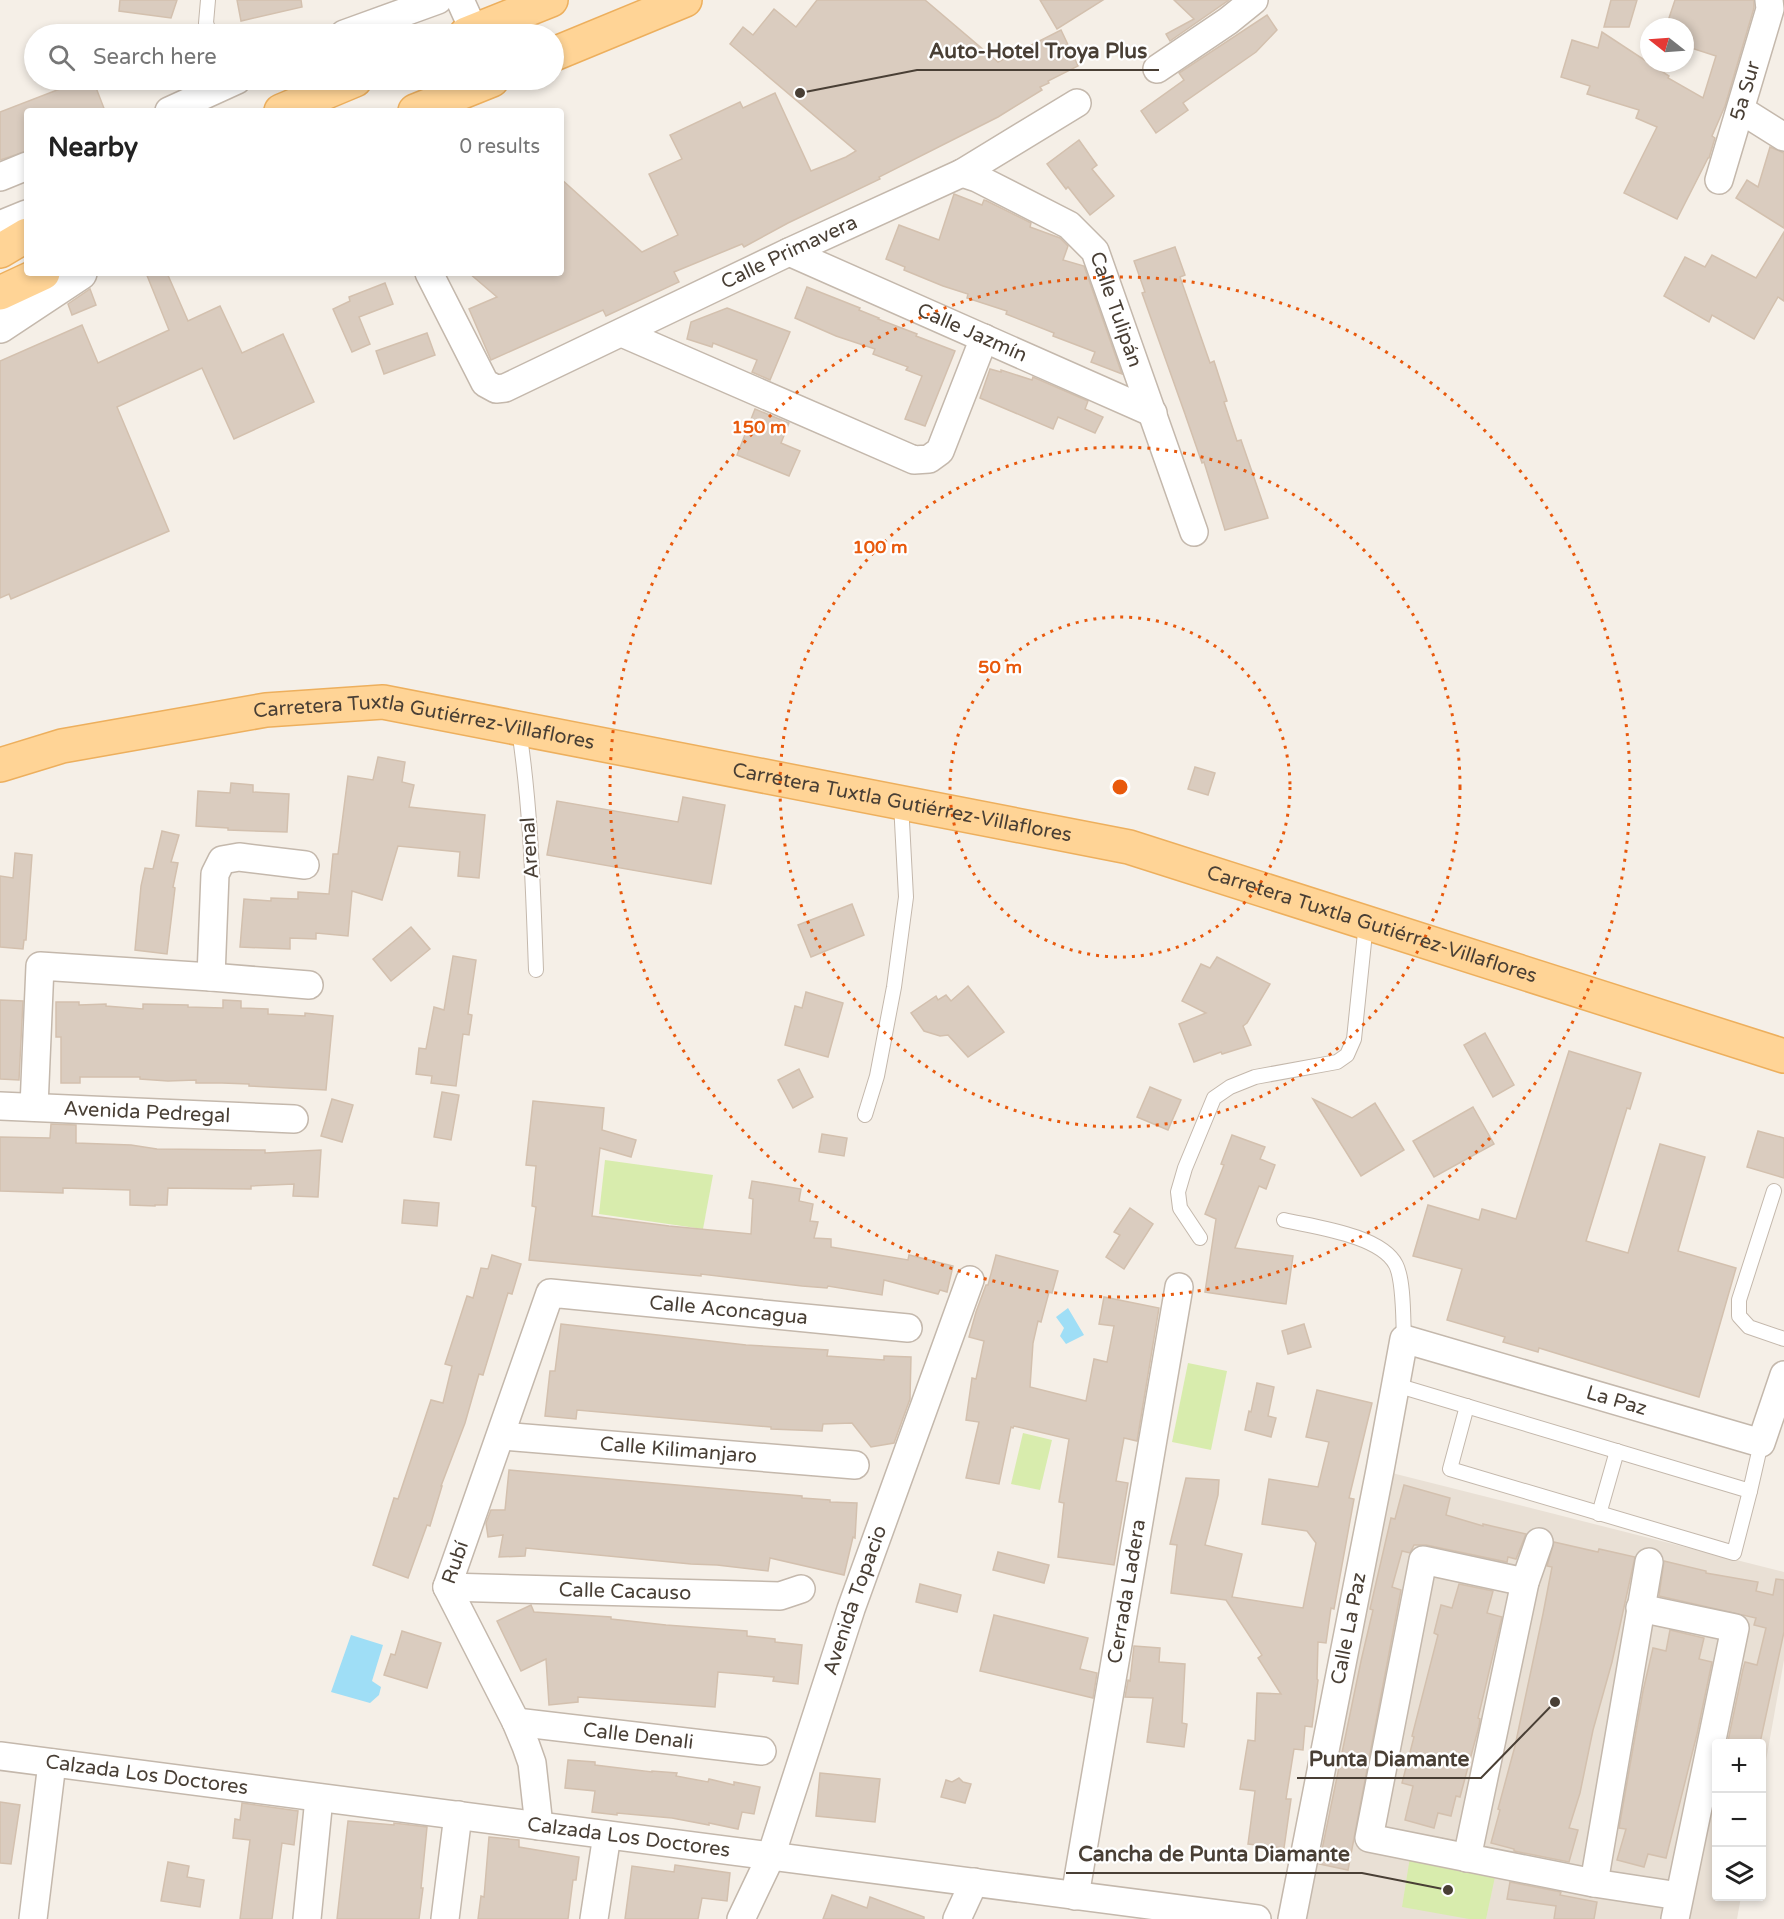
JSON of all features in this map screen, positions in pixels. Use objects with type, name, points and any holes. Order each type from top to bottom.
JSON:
[{"type":"main road","points":[[492,24],[550,0]]},
{"type":"main road","points":[[564,50],[685,0]]},
{"type":"main road","points":[[287,108],[331,90]]},
{"type":"main road","points":[[422,108],[467,90]]},
{"type":"main road","points":[[0,250],[24,237]]},
{"type":"main road","points":[[0,293],[37,276]]},
{"type":"main road","name":"Carretera Tuxtla Gutiérrez-Villaflores","points":[[0,765],[62,746],[266,710],[383,702],[1129,847],[1784,1056]]},
{"type":"street","points":[[372,24],[438,0]]},
{"type":"street","points":[[460,0],[467,24]]},
{"type":"street","points":[[1157,69],[1228,21],[1254,0]]},
{"type":"street","name":"5a Sur","points":[[1719,180],[1770,9],[1769,0]]},
{"type":"street","points":[[175,108],[212,90]]},
{"type":"street","name":"Calle Primavera","points":[[431,276],[485,383],[496,389],[505,388],[789,252],[962,173],[1077,103]]},
{"type":"street","points":[[1741,110],[1784,137]]},
{"type":"street","points":[[0,177],[24,167]]},
{"type":"street","name":"Calle Tulipán","points":[[962,173],[977,178],[1069,225],[1095,251],[1194,532]]},
{"type":"street","points":[[0,228],[24,218]]},
{"type":"street","name":"Calle Jazmín","points":[[789,252],[1153,413]]},
{"type":"street","points":[[0,326],[75,276]]},
{"type":"street","points":[[622,333],[914,460],[929,459],[940,451],[984,338]]},
{"type":"street","points":[[211,977],[215,874],[222,860],[239,857],[305,865]]},
{"type":"street","points":[[34,1107],[40,966],[309,985]]},
{"type":"street","name":"Avenida Pedregal","points":[[0,1106],[294,1119]]},
{"type":"street","name":"Avenida Topacio","points":[[741,1919],[771,1856],[851,1609],[970,1280]]},
{"type":"street","name":"Cerrada Ladera","points":[[1075,1896],[1179,1287]]},
{"type":"street","name":"Calle Aconcagua","points":[[550,1293],[908,1328]]},
{"type":"street","name":"Rubí","points":[[539,1826],[532,1763],[516,1722],[447,1587],[550,1293]]},
{"type":"street","name":"Calle La Paz","points":[[1292,1919],[1404,1338]]},
{"type":"street","name":"La Paz","points":[[1404,1338],[1761,1443]]},
{"type":"street","points":[[1761,1443],[1784,1375]]},
{"type":"street","name":"Calle Kilimanjaro","points":[[501,1436],[855,1465]]},
{"type":"street","points":[[1467,1858],[1525,1582],[1539,1542]]},
{"type":"street","points":[[1525,1582],[1423,1560],[1369,1838],[1594,1883],[1677,1907],[1735,1628],[1640,1608]]},
{"type":"street","points":[[1594,1883],[1649,1562]]},
{"type":"street","name":"Calle Cacauso","points":[[447,1587],[780,1596],[801,1589]]},
{"type":"street","name":"Calle Denali","points":[[516,1722],[762,1751]]},
{"type":"street","name":"Calzada Los Doctores","points":[[0,1756],[1257,1919]]},
{"type":"street","points":[[33,1919],[52,1763]]},
{"type":"street","points":[[307,1919],[320,1798]]},
{"type":"street","points":[[445,1919],[458,1815]]},
{"type":"street","points":[[594,1919],[607,1835]]},
{"type":"street","points":[[957,1919],[974,1882]]},
{"type":"lane","points":[[206,24],[208,0]]},
{"type":"lane","name":"Arenal","points":[[518,727],[526,776],[535,906],[536,970]]},
{"type":"lane","points":[[865,1115],[877,1077],[894,987],[906,897],[901,803]]},
{"type":"lane","points":[[1200,1238],[1180,1208],[1178,1192],[1185,1168],[1214,1098],[1230,1087],[1255,1077],[1337,1062],[1347,1055],[1354,1039],[1366,923]]},
{"type":"lane","points":[[1774,1191],[1739,1300],[1739,1316],[1749,1326],[1784,1339]]},
{"type":"lane","points":[[1284,1220],[1342,1233],[1378,1247],[1396,1265],[1402,1293],[1404,1338]]},
{"type":"lane","points":[[1396,1384],[1750,1491]]},
{"type":"lane","points":[[1467,1406],[1450,1469],[1734,1553],[1761,1443]]},
{"type":"lane","points":[[1599,1514],[1617,1452]]},
{"type":"shaded area","points":[[1380,1470],[1784,1572],[1784,1660],[1766,1761],[1766,1739],[1712,1739],[1712,1901],[1740,1901],[1737,1919],[1292,1919]]},
{"type":"green space","points":[[605,1160],[713,1175],[703,1229],[599,1214]]},
{"type":"green space","points":[[1188,1363],[1227,1371],[1211,1450],[1172,1442]]},
{"type":"green space","points":[[1023,1433],[1052,1440],[1040,1490],[1011,1484]]},
{"type":"green space","points":[[1410,1857],[1496,1872],[1486,1919],[1469,1919],[1402,1907]]},
{"type":"water","points":[[1068,1308],[1084,1335],[1066,1344],[1060,1336],[1064,1328],[1056,1317]]},
{"type":"water","points":[[351,1635],[383,1645],[372,1681],[381,1687],[379,1695],[370,1703],[331,1692]]},
{"type":"building","points":[[120,0],[177,0],[171,18],[119,11]]},
{"type":"building","points":[[237,0],[301,0],[302,7],[241,21]]},
{"type":"building","points":[[817,0],[925,0],[998,62],[1061,30],[1078,66],[1048,81],[1049,83],[1040,87],[1042,90],[998,117],[879,177],[880,179],[744,247],[742,244],[674,272],[679,282],[606,316],[603,310],[491,360],[469,309],[497,297],[472,276],[564,276],[564,182],[642,252],[678,235],[649,174],[682,159],[670,135],[740,102],[743,108],[775,93],[811,171],[856,151],[730,44],[743,27],[753,35],[774,9],[796,27]]},
{"type":"building","points":[[1040,0],[1103,0],[1057,29]]},
{"type":"building","points":[[1174,0],[1229,0],[1170,41],[1166,34],[1194,19]]},
{"type":"building","points":[[1611,0],[1637,0],[1629,27],[1604,27]]},
{"type":"building","points":[[1675,0],[1754,0],[1754,8],[1725,106],[1712,136],[1715,138],[1709,158],[1677,219],[1624,193],[1657,127],[1636,118],[1639,110],[1587,94],[1590,86],[1561,77],[1572,40],[1598,48],[1602,32],[1640,57],[1640,72],[1663,72],[1669,76],[1668,78],[1703,98],[1716,56],[1694,49],[1694,18],[1669,18]]},
{"type":"building","points":[[1267,15],[1277,30],[1256,52],[1183,103],[1188,110],[1156,133],[1141,111],[1184,80],[1179,73]]},
{"type":"building","points":[[57,90],[97,90],[104,108],[24,108],[24,152],[0,160],[0,112]]},
{"type":"building","points":[[1079,140],[1097,165],[1092,169],[1114,196],[1090,215],[1047,164]]},
{"type":"building","points":[[1770,147],[1784,153],[1784,228],[1736,198],[1747,180],[1758,187]]},
{"type":"building","points":[[954,194],[982,205],[984,200],[987,201],[1031,223],[1030,227],[1060,238],[1068,246],[1063,260],[1084,266],[1122,374],[1091,362],[1095,352],[1053,336],[1054,333],[1006,314],[1007,311],[967,298],[968,294],[904,270],[905,267],[886,259],[899,225],[939,240]]},
{"type":"building","points":[[1784,232],[1784,301],[1778,297],[1754,339],[1712,315],[1709,322],[1664,296],[1685,257],[1705,267],[1712,255],[1756,278]]},
{"type":"building","points":[[1175,247],[1185,275],[1180,277],[1210,363],[1214,361],[1237,441],[1241,440],[1268,518],[1225,530],[1204,462],[1202,463],[1142,293],[1145,292],[1134,261]]},
{"type":"building","points":[[147,276],[168,276],[188,321],[220,306],[242,353],[283,334],[314,402],[234,439],[202,368],[117,407],[169,531],[11,599],[9,594],[0,598],[0,361],[82,325],[98,363],[169,330]]},
{"type":"building","points":[[385,283],[393,304],[359,317],[370,344],[352,352],[333,309],[350,301],[349,297]]},
{"type":"building","points":[[807,287],[955,351],[925,426],[905,419],[922,376],[906,370],[908,367],[873,354],[875,349],[836,336],[795,318]]},
{"type":"building","points":[[90,289],[96,305],[72,315],[68,304]]},
{"type":"building","points":[[727,308],[790,332],[770,380],[752,372],[757,360],[713,343],[712,347],[687,339],[691,322]]},
{"type":"building","points":[[427,333],[435,355],[384,374],[376,351]]},
{"type":"building","points":[[990,369],[1001,372],[1001,370],[1032,380],[1033,377],[1088,401],[1085,409],[1103,417],[1095,433],[1058,417],[1053,429],[980,398]]},
{"type":"building","points":[[755,409],[789,423],[781,443],[800,451],[789,476],[737,455]]},
{"type":"building","points":[[378,757],[405,762],[402,782],[414,785],[409,807],[485,815],[479,878],[458,876],[460,852],[398,846],[382,900],[352,891],[348,936],[316,933],[316,939],[290,938],[290,949],[240,947],[244,899],[271,901],[271,898],[298,899],[298,892],[329,894],[333,854],[338,854],[348,776],[373,780]]},
{"type":"building","points":[[1195,767],[1215,773],[1208,795],[1188,789]]},
{"type":"building","points":[[231,783],[253,785],[253,792],[289,794],[287,832],[228,830],[228,828],[196,826],[198,791],[230,793]]},
{"type":"building","points":[[683,797],[725,805],[711,884],[547,855],[557,801],[678,822]]},
{"type":"building","points":[[162,831],[179,835],[171,862],[178,863],[173,887],[175,888],[167,954],[135,950],[145,868],[153,869]]},
{"type":"building","points":[[15,853],[32,855],[26,940],[24,940],[23,949],[0,947],[0,876],[13,878]]},
{"type":"building","points":[[852,904],[864,935],[811,957],[798,925]]},
{"type":"building","points":[[411,927],[430,949],[391,981],[373,959]]},
{"type":"building","points":[[453,956],[476,960],[468,1014],[472,1015],[469,1035],[463,1034],[456,1086],[431,1083],[432,1076],[416,1074],[419,1048],[426,1049],[434,1007],[444,1010]]},
{"type":"building","points":[[1217,957],[1270,984],[1243,1026],[1251,1045],[1222,1054],[1221,1052],[1194,1062],[1179,1024],[1206,1013],[1182,1001],[1201,964],[1210,968]]},
{"type":"building","points":[[968,986],[1004,1032],[968,1057],[948,1035],[940,1036],[924,1031],[911,1013],[936,996],[938,1000],[946,995],[951,1001]]},
{"type":"building","points":[[806,992],[843,1003],[828,1057],[785,1045],[795,1006],[802,1008]]},
{"type":"building","points":[[0,1000],[23,1001],[19,1080],[0,1079]]},
{"type":"building","points":[[223,1000],[241,1001],[241,1008],[268,1009],[268,1014],[305,1016],[305,1013],[333,1016],[326,1090],[249,1086],[249,1084],[196,1083],[196,1080],[168,1081],[140,1079],[140,1077],[80,1077],[80,1083],[61,1083],[61,1037],[56,1037],[56,1002],[79,1002],[79,1005],[106,1004],[106,1006],[143,1009],[143,1004],[223,1008]]},
{"type":"building","points":[[1485,1033],[1514,1085],[1493,1097],[1464,1045]]},
{"type":"building","points":[[1569,1051],[1641,1073],[1630,1109],[1627,1108],[1586,1241],[1628,1253],[1660,1144],[1705,1157],[1678,1251],[1736,1268],[1699,1397],[1539,1348],[1538,1352],[1503,1342],[1505,1337],[1447,1320],[1462,1269],[1413,1256],[1428,1205],[1479,1220],[1482,1209],[1516,1219]]},
{"type":"building","points":[[799,1069],[813,1097],[793,1108],[778,1080]]},
{"type":"building","points":[[1150,1087],[1181,1100],[1168,1130],[1137,1117]]},
{"type":"building","points":[[442,1092],[459,1095],[451,1140],[434,1137]]},
{"type":"building","points":[[332,1099],[353,1105],[342,1142],[321,1136]]},
{"type":"building","points":[[1313,1099],[1352,1118],[1375,1103],[1404,1150],[1361,1176]]},
{"type":"building","points":[[533,1101],[604,1108],[602,1130],[636,1140],[631,1157],[600,1148],[592,1216],[751,1234],[753,1199],[749,1198],[752,1181],[801,1189],[799,1201],[813,1204],[810,1221],[818,1222],[814,1238],[831,1239],[831,1247],[908,1260],[909,1255],[953,1266],[947,1292],[940,1290],[938,1294],[884,1280],[882,1295],[828,1286],[827,1288],[802,1286],[701,1274],[701,1276],[529,1260],[536,1207],[532,1206],[536,1166],[526,1165]]},
{"type":"building","points":[[1473,1107],[1494,1144],[1434,1177],[1413,1141]]},
{"type":"building","points":[[51,1124],[76,1125],[76,1143],[131,1145],[157,1149],[265,1150],[265,1153],[321,1150],[318,1197],[293,1196],[294,1184],[251,1186],[251,1189],[168,1188],[167,1205],[155,1206],[130,1205],[130,1190],[63,1188],[63,1193],[0,1191],[0,1137],[50,1138]]},
{"type":"building","points":[[1758,1131],[1784,1138],[1784,1178],[1747,1167]]},
{"type":"building","points":[[822,1134],[847,1138],[844,1156],[819,1152]]},
{"type":"building","points":[[1232,1135],[1265,1147],[1260,1159],[1275,1165],[1266,1189],[1259,1186],[1235,1248],[1293,1256],[1286,1304],[1205,1292],[1216,1219],[1205,1214],[1224,1165],[1221,1164]]},
{"type":"building","points":[[404,1200],[439,1203],[437,1226],[402,1223]]},
{"type":"building","points":[[1130,1208],[1153,1224],[1124,1269],[1106,1257],[1120,1235],[1114,1232]]},
{"type":"building","points":[[492,1255],[521,1264],[512,1294],[508,1293],[483,1375],[479,1374],[465,1423],[441,1486],[430,1526],[427,1525],[408,1578],[373,1565],[394,1498],[398,1499],[431,1400],[443,1403],[452,1366],[445,1364],[467,1296],[473,1298],[481,1268],[488,1269]]},
{"type":"building","points":[[996,1255],[1058,1271],[1052,1293],[1049,1292],[1041,1322],[1038,1321],[1033,1343],[1030,1387],[1086,1401],[1094,1359],[1107,1362],[1114,1326],[1099,1324],[1104,1297],[1159,1308],[1137,1441],[1124,1438],[1116,1481],[1128,1483],[1114,1565],[1058,1557],[1064,1503],[1059,1502],[1069,1439],[1011,1427],[999,1484],[966,1478],[979,1422],[966,1420],[972,1378],[976,1379],[984,1341],[969,1337]]},
{"type":"building","points":[[561,1324],[746,1345],[828,1350],[827,1356],[884,1360],[884,1356],[911,1357],[910,1399],[894,1443],[871,1447],[852,1423],[823,1424],[822,1431],[771,1429],[771,1427],[577,1410],[576,1419],[545,1416],[550,1371],[555,1371]]},
{"type":"building","points":[[1304,1324],[1311,1347],[1288,1354],[1282,1331]]},
{"type":"building","points":[[1257,1383],[1274,1387],[1268,1416],[1276,1418],[1271,1437],[1245,1430]]},
{"type":"building","points":[[1317,1390],[1372,1403],[1349,1498],[1354,1499],[1334,1609],[1331,1608],[1326,1643],[1318,1642],[1318,1680],[1312,1727],[1305,1726],[1303,1750],[1294,1749],[1286,1799],[1291,1799],[1284,1848],[1248,1844],[1255,1791],[1240,1789],[1248,1740],[1255,1741],[1257,1693],[1281,1694],[1258,1658],[1262,1655],[1226,1600],[1171,1593],[1177,1545],[1170,1544],[1186,1478],[1219,1480],[1218,1495],[1205,1545],[1242,1554],[1232,1597],[1303,1608],[1316,1543],[1307,1531],[1262,1524],[1269,1479],[1318,1487],[1329,1442],[1306,1437]]},
{"type":"building","points":[[509,1470],[857,1503],[855,1538],[853,1537],[844,1575],[770,1558],[768,1571],[526,1548],[525,1556],[499,1557],[503,1535],[488,1537],[486,1523],[491,1510],[505,1510]]},
{"type":"building","points":[[1404,1485],[1450,1498],[1446,1515],[1483,1526],[1483,1524],[1526,1534],[1516,1559],[1508,1557],[1507,1562],[1426,1545],[1414,1545],[1410,1553],[1402,1551],[1392,1587],[1401,1590],[1348,1870],[1319,1864],[1373,1610],[1370,1609],[1391,1518],[1395,1519]]},
{"type":"building","points":[[1554,1542],[1598,1552],[1599,1549],[1635,1557],[1612,1662],[1593,1730],[1580,1793],[1569,1828],[1578,1830],[1569,1862],[1514,1851],[1514,1849],[1491,1843],[1515,1746],[1543,1614],[1552,1567],[1547,1566]]},
{"type":"building","points":[[998,1552],[1049,1565],[1044,1583],[993,1570]]},
{"type":"building","points":[[1664,1561],[1706,1571],[1706,1573],[1758,1582],[1756,1591],[1773,1595],[1776,1579],[1784,1580],[1784,1632],[1761,1739],[1728,1739],[1745,1662],[1757,1665],[1766,1628],[1754,1625],[1756,1618],[1659,1596]]},
{"type":"building","points":[[920,1584],[961,1595],[957,1612],[916,1602]]},
{"type":"building","points":[[1459,1584],[1493,1591],[1487,1613],[1502,1617],[1478,1718],[1480,1719],[1479,1726],[1460,1797],[1456,1796],[1451,1816],[1438,1813],[1434,1828],[1405,1820],[1413,1786],[1402,1783],[1438,1635],[1434,1633],[1441,1605],[1452,1608]]},
{"type":"building","points":[[531,1605],[534,1612],[611,1617],[611,1619],[666,1625],[747,1631],[747,1636],[802,1645],[798,1684],[773,1681],[774,1677],[718,1672],[715,1707],[578,1697],[578,1702],[549,1705],[546,1659],[521,1671],[497,1621]]},
{"type":"building","points":[[994,1615],[1088,1638],[1080,1669],[1097,1673],[1093,1698],[980,1671]]},
{"type":"building","points":[[1670,1630],[1704,1638],[1699,1659],[1712,1662],[1697,1734],[1666,1858],[1648,1854],[1644,1867],[1617,1860],[1626,1829],[1619,1828],[1643,1691],[1653,1648],[1666,1651]]},
{"type":"building","points":[[402,1631],[441,1643],[427,1688],[384,1675],[391,1654],[395,1655]]},
{"type":"building","points":[[1134,1646],[1160,1648],[1159,1662],[1185,1664],[1182,1723],[1187,1724],[1184,1747],[1147,1742],[1153,1698],[1125,1697],[1128,1680],[1130,1681]]},
{"type":"building","points":[[568,1760],[595,1762],[595,1765],[652,1772],[677,1773],[676,1776],[708,1782],[709,1779],[734,1785],[734,1782],[760,1787],[754,1814],[742,1812],[738,1829],[672,1818],[592,1812],[595,1791],[565,1788]]},
{"type":"building","points":[[820,1773],[880,1779],[875,1822],[816,1816]]},
{"type":"building","points":[[959,1778],[971,1784],[965,1803],[941,1797],[946,1780],[952,1782]]},
{"type":"building","points":[[0,1802],[20,1805],[11,1864],[0,1863]]},
{"type":"building","points":[[242,1803],[298,1811],[294,1845],[282,1843],[272,1919],[240,1919],[250,1840],[233,1838],[235,1819],[240,1820]]},
{"type":"building","points":[[348,1821],[427,1827],[419,1919],[337,1919]]},
{"type":"building","points":[[489,1837],[519,1840],[519,1847],[579,1857],[576,1880],[573,1880],[568,1919],[478,1919],[481,1896],[484,1897]]},
{"type":"building","points":[[168,1862],[189,1866],[187,1877],[204,1880],[200,1907],[161,1901]]},
{"type":"building","points":[[675,1865],[730,1873],[727,1901],[702,1898],[698,1919],[625,1919],[632,1866],[674,1872]]},
{"type":"building","points":[[1510,1882],[1597,1902],[1594,1919],[1554,1919],[1556,1906],[1507,1899]]},
{"type":"building","points":[[832,1895],[867,1908],[870,1897],[924,1917],[924,1919],[823,1919]]},
{"type":"place","name":"Auto-Hotel Troya Plus","points":[[800,93]]},
{"type":"place","name":"Punta Diamante","points":[[1555,1702]]},
{"type":"place","name":"Cancha de Punta Diamante","points":[[1448,1890]]}]
